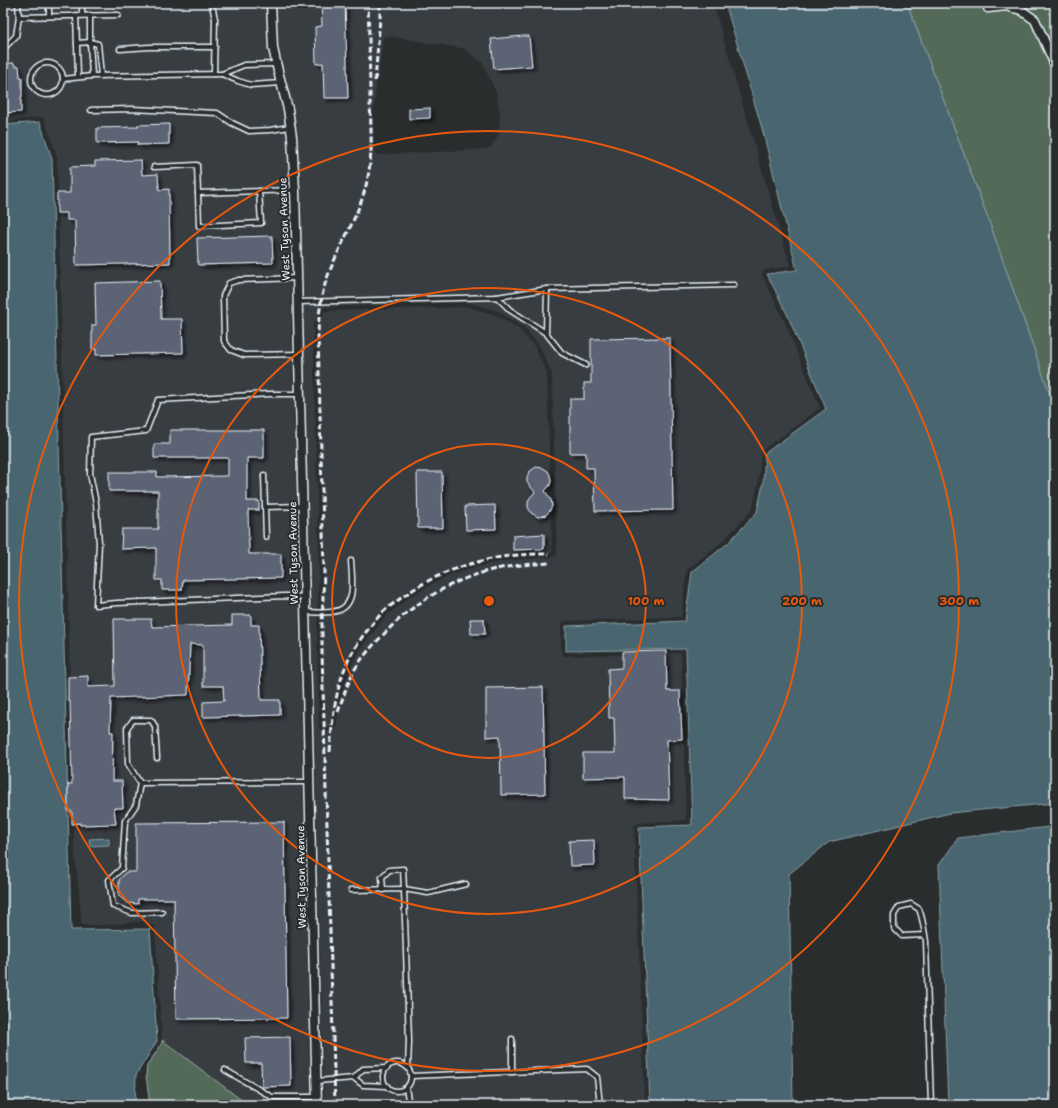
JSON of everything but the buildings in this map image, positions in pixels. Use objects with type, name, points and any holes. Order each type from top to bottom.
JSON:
[{"type":"street","name":"West Tyson Avenue","points":[[271,3],[273,48],[288,109],[294,190],[317,1101]]},
{"type":"street","points":[[988,8],[1006,6],[1021,10],[1035,20],[1055,64]]},
{"type":"lane","points":[[3,47],[16,36],[19,17],[18,3]]},
{"type":"lane","points":[[49,3],[49,16]]},
{"type":"lane","points":[[82,3],[82,15]]},
{"type":"lane","points":[[209,3],[212,5],[216,19],[214,74]]},
{"type":"lane","points":[[76,15],[78,77]]},
{"type":"lane","points":[[19,17],[118,15]]},
{"type":"lane","points":[[90,16],[92,76]]},
{"type":"lane","points":[[77,43],[90,42],[98,44],[101,76]]},
{"type":"lane","points":[[120,49],[156,47],[215,47]]},
{"type":"lane","points":[[46,63],[60,69],[63,79],[60,88],[56,92],[46,95],[37,91],[34,86],[32,76],[37,68],[46,63]]},
{"type":"lane","points":[[63,79],[92,76],[222,74],[244,65],[276,64]]},
{"type":"lane","points":[[222,74],[251,85],[281,83]]},
{"type":"lane","points":[[91,110],[132,109],[217,113],[232,123],[249,131],[290,127]]},
{"type":"lane","points":[[154,167],[197,166],[199,226],[261,223],[259,191]]},
{"type":"lane","points":[[198,193],[294,190]]},
{"type":"lane","points":[[297,278],[239,280],[229,283],[223,296],[224,341],[231,350],[244,355],[298,354]]},
{"type":"lane","points":[[297,302],[497,297],[547,289],[734,285]]},
{"type":"lane","points":[[546,333],[547,289]]},
{"type":"lane","points":[[497,297],[510,310],[546,333],[562,353],[586,365]]},
{"type":"lane","points":[[300,394],[270,394],[158,400],[146,431],[91,437],[90,474],[96,503],[99,543],[96,605],[285,596],[305,597]]},
{"type":"lane","points":[[264,475],[266,537]]},
{"type":"lane","points":[[265,507],[302,506]]},
{"type":"lane","points":[[305,612],[332,612],[340,610],[347,605],[352,595],[351,561]]},
{"type":"lane","points":[[157,758],[156,726],[151,720],[133,720],[127,728],[128,764],[140,783],[136,805],[125,821],[122,868],[109,880],[113,906],[132,913],[162,912]]},
{"type":"lane","points":[[140,783],[309,782]]},
{"type":"lane","points":[[354,1078],[363,1085],[387,1086],[399,1091],[406,1088],[410,1083],[411,1076],[408,1068],[409,1041],[404,870],[389,870],[382,877],[383,890]]},
{"type":"lane","points":[[351,890],[404,889],[428,893],[466,884]]},
{"type":"lane","points":[[925,936],[902,936],[894,928],[894,915],[899,907],[911,904],[919,909],[923,922],[925,936],[931,1105]]},
{"type":"lane","points":[[512,1039],[512,1072]]},
{"type":"lane","points":[[387,1086],[384,1074],[387,1068],[397,1063],[408,1068]]},
{"type":"lane","points":[[317,1081],[354,1078],[363,1069],[387,1068]]},
{"type":"lane","points":[[411,1076],[587,1069],[598,1077],[600,1105]]},
{"type":"lane","points":[[226,1070],[272,1097],[317,1101]]},
{"type":"lane","points":[[406,1088],[409,1105]]},
{"type":"shaded area","points":[[3,3],[713,3],[790,266],[765,270],[762,275],[783,318],[820,408],[761,451],[758,484],[752,510],[724,540],[687,570],[681,617],[566,621],[561,625],[561,651],[565,656],[681,653],[686,820],[639,823],[635,825],[634,828],[645,1105],[324,1105],[300,184],[288,185],[311,1105],[248,1105],[162,1040],[154,926],[147,925],[146,921],[107,925],[82,925],[74,843],[57,157],[45,120],[43,118],[3,122]],"holes":[[[385,36],[462,48],[482,62],[496,92],[500,114],[499,134],[491,147],[487,149],[379,155],[375,153],[373,110],[383,38]],[[468,302],[498,311],[523,327],[539,345],[552,373],[556,556],[499,562],[473,568],[454,574],[434,583],[411,596],[386,616],[363,645],[352,664],[344,687],[336,729],[334,731],[322,732],[319,728],[317,623],[319,571],[313,326],[320,310],[325,307]]]},
{"type":"shaded area","points":[[468,307],[496,315],[519,329],[534,346],[547,373],[552,552],[498,557],[471,563],[431,579],[408,592],[382,613],[358,643],[347,662],[339,685],[331,727],[324,728],[322,623],[324,571],[318,326],[325,311]]},
{"type":"green space","points":[[907,3],[1049,3],[1055,15],[1055,409],[989,221]]},
{"type":"green space","points":[[162,1040],[248,1105],[150,1105],[146,1075],[147,1066],[162,1043]]},
{"type":"water","points":[[725,3],[907,3],[989,221],[1055,409],[1055,803],[950,813],[829,842],[789,874],[793,1105],[650,1105],[639,827],[692,825],[686,649],[566,651],[566,626],[685,621],[692,572],[728,543],[757,512],[763,484],[765,453],[826,409],[788,316],[767,274],[797,270],[763,132]]},
{"type":"water","points":[[40,122],[52,159],[71,930],[150,929],[157,1041],[136,1075],[136,1105],[3,1105],[3,125]]},
{"type":"water","points":[[1055,827],[1055,1105],[948,1105],[939,865],[958,838]]},
{"type":"water","points":[[109,838],[109,845],[90,846],[89,839]]},
{"type":"railway","points":[[335,1105],[322,653],[324,571],[318,333],[321,303],[326,280],[360,205],[369,172],[371,142],[368,3]]},
{"type":"railway","points":[[375,81],[380,3]]},
{"type":"railway","points":[[330,752],[335,706],[347,663],[363,635],[385,610],[424,583],[470,564],[502,557],[526,554],[549,554]]},
{"type":"railway","points":[[338,712],[350,679],[361,660],[396,622],[423,601],[452,584],[484,572],[513,566],[550,563]]}]
